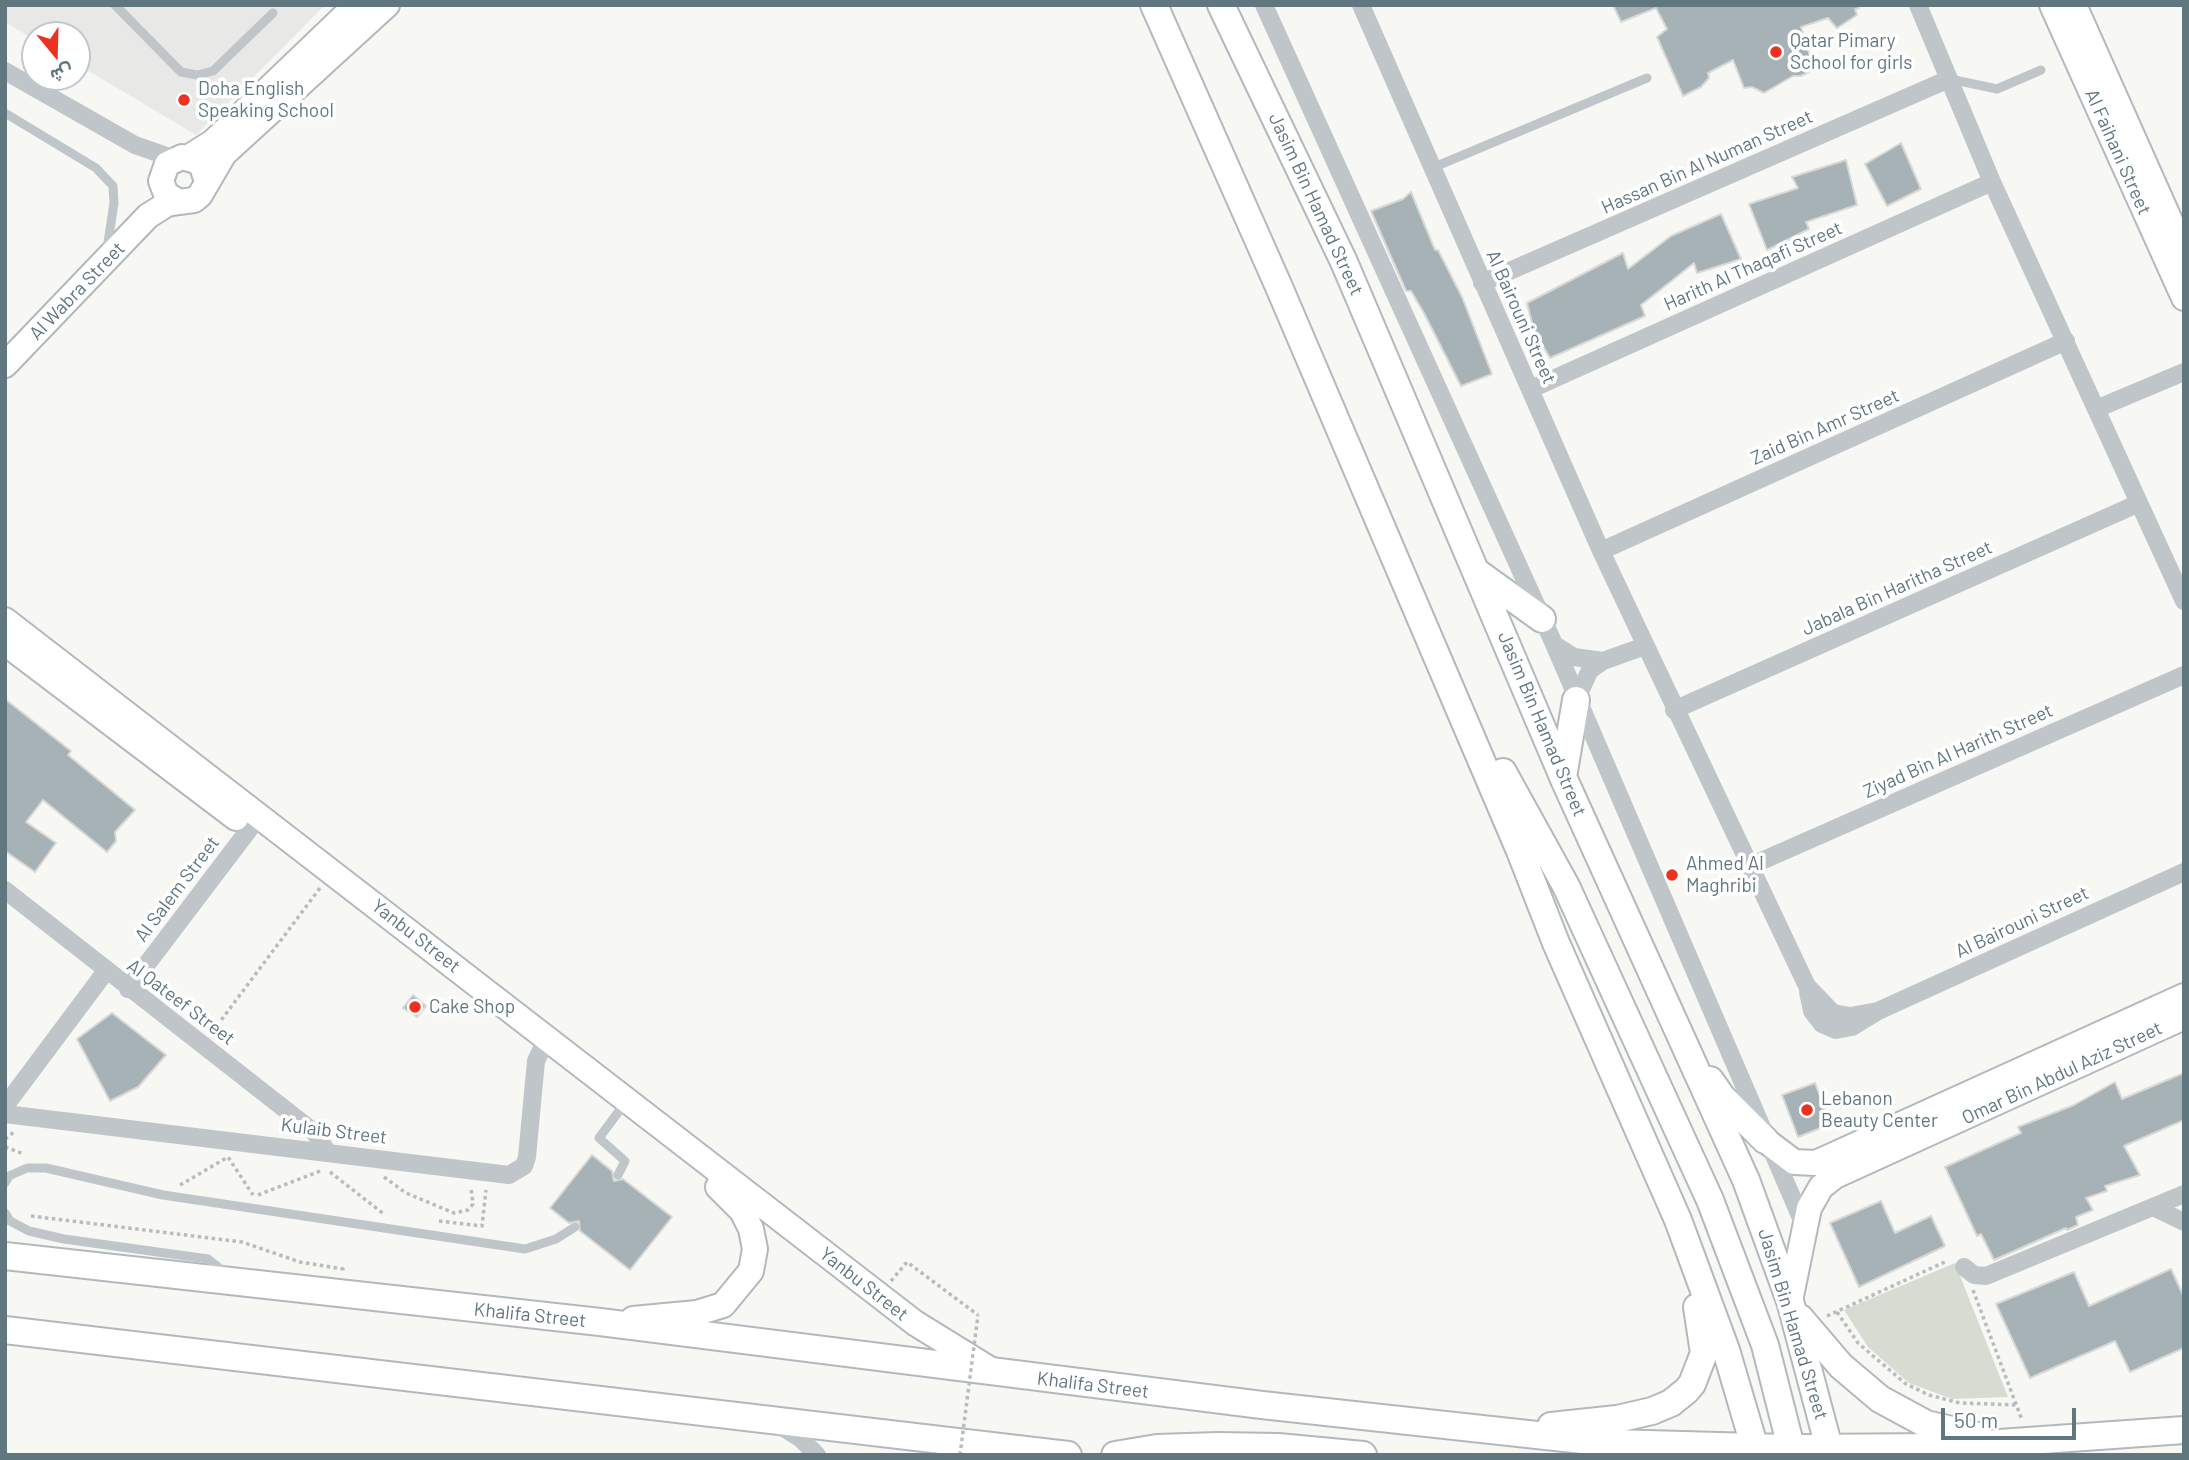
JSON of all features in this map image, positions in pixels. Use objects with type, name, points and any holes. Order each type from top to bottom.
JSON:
[{"type":"main road","points":[[1154,5],[1428,635],[1556,943],[1678,1220],[1726,1350],[1772,1452]]},
{"type":"main road","name":"Jasim Bin Hamad Street","points":[[1221,5],[1345,262],[1563,777],[1746,1180],[1790,1301],[1829,1453]]},
{"type":"main road","points":[[1478,573],[1542,619]]},
{"type":"main road","points":[[1428,635],[1566,886],[1689,1151],[1749,1298],[1772,1452]]},
{"type":"main road","points":[[1563,777],[1576,699]]},
{"type":"main road","points":[[1676,1029],[1722,1097],[1765,1140]]},
{"type":"main road","points":[[1501,1432],[1617,1419],[1652,1411],[1671,1403],[1692,1384],[1704,1353],[1702,1326],[1678,1220]]},
{"type":"main road","name":"Khalifa Street","points":[[5,1256],[600,1322],[998,1374],[1610,1443],[1829,1453],[2022,1443],[2184,1430]]},
{"type":"main road","points":[[1790,1301],[1805,1326],[1870,1392],[1905,1414],[1926,1424],[2022,1443]]},
{"type":"main road","points":[[5,1330],[768,1418],[956,1448],[1068,1455]]},
{"type":"main road","points":[[1115,1455],[1157,1448],[1218,1446],[1278,1447],[1363,1455]]},
{"type":"street","name":"Al Wabra Street","points":[[5,365],[148,216],[167,204],[173,176],[213,142],[356,5]]},
{"type":"street","points":[[5,71],[135,145],[173,176],[194,200],[205,189],[224,154],[387,5]]},
{"type":"street","name":"Jasim Bin Hamad Street","points":[[1264,5],[1555,644],[1576,699],[1804,1225]]},
{"type":"street","name":"Al Bairouni Street","points":[[1361,5],[1644,646],[1807,986],[1833,1013],[1850,1016],[1878,1011],[2184,872]]},
{"type":"street","points":[[1918,5],[1992,182],[2066,341],[2137,504],[2184,601]]},
{"type":"street","name":"Al Faihani Street","points":[[2052,5],[2184,298]]},
{"type":"street","name":"Al Faihani Street","points":[[2074,5],[2184,252]]},
{"type":"street","name":"Hassan Bin Al Numan Street","points":[[1482,283],[1949,79]]},
{"type":"street","points":[[173,176],[202,166],[207,181]]},
{"type":"street","name":"Harith Al Thaqafi Street","points":[[1531,389],[1992,182]]},
{"type":"street","name":"Zaid Bin Amr Street","points":[[1601,551],[2066,341]]},
{"type":"street","points":[[2096,409],[2184,372]]},
{"type":"street","name":"Jabala Bin Haritha Street","points":[[1674,710],[2137,504]]},
{"type":"street","name":"Yanbu Street","points":[[5,620],[255,822],[683,1151],[915,1323],[998,1374]]},
{"type":"street","name":"Yanbu Street","points":[[5,643],[255,822],[323,884],[463,982]]},
{"type":"street","points":[[1555,644],[1574,657],[1603,661]]},
{"type":"street","points":[[1576,699],[1590,670],[1603,661],[1644,646]]},
{"type":"street","name":"Ziyad Bin Al Harith Street","points":[[1750,866],[2184,675]]},
{"type":"street","name":"Al Salem Street","points":[[128,989],[255,822]]},
{"type":"street","name":"Al Qateef Street","points":[[5,890],[128,989],[203,1044],[314,1132],[327,1160]]},
{"type":"street","points":[[5,1106],[106,971]]},
{"type":"street","name":"Omar Bin Abdul Aziz Street","points":[[1765,1140],[1794,1163],[1816,1163],[2184,996]]},
{"type":"street","name":"Omar Bin Abdul Aziz Street","points":[[1790,1301],[1804,1225],[1816,1194],[1835,1175],[2184,1017]]},
{"type":"street","name":"Kulaib Street","points":[[5,1114],[327,1160],[509,1175],[524,1166],[544,1044]]},
{"type":"street","name":"Yanbu Street","points":[[600,1322],[696,1313],[723,1305],[751,1271],[755,1249],[742,1211],[683,1151]]},
{"type":"street","points":[[1964,1268],[1974,1275],[1986,1276],[2184,1194]]},
{"type":"street","points":[[2153,1207],[2184,1222]]},
{"type":"street","points":[[768,1418],[800,1438],[817,1455]]},
{"type":"street","points":[[927,1455],[956,1448]]},
{"type":"lane","points":[[115,5],[181,72],[197,75],[213,71],[273,13]]},
{"type":"lane","points":[[1949,79],[1997,89],[2041,70]]},
{"type":"lane","points":[[1432,168],[1647,78]]},
{"type":"lane","points":[[5,113],[96,168],[113,186],[114,203],[105,261]]},
{"type":"lane","points":[[618,1175],[625,1161],[599,1138],[624,1105]]},
{"type":"lane","points":[[5,1183],[9,1176],[27,1168],[46,1168],[163,1195],[525,1249],[556,1239],[575,1227]]},
{"type":"lane","points":[[8,1217],[29,1231],[64,1239],[208,1259],[239,1284]]},
{"type":"path","points":[[203,1044],[323,884]]},
{"type":"path","points":[[5,1139],[14,1132],[27,1134]]},
{"type":"path","points":[[5,1147],[24,1154],[34,1154]]},
{"type":"path","points":[[14,1158],[24,1154]]},
{"type":"path","points":[[214,1156],[240,1159]]},
{"type":"path","points":[[228,1157],[254,1196]]},
{"type":"path","points":[[163,1195],[228,1157]]},
{"type":"path","points":[[314,1167],[327,1160]]},
{"type":"path","points":[[262,1199],[250,1198],[327,1160]]},
{"type":"path","points":[[327,1160],[406,1232]]},
{"type":"path","points":[[433,1220],[482,1226],[488,1173]]},
{"type":"path","points":[[395,1176],[382,1175],[406,1193],[454,1213],[468,1210],[472,1204],[474,1197],[467,1184]]},
{"type":"path","points":[[178,1186],[190,1188]]},
{"type":"path","points":[[372,1213],[396,1216]]},
{"type":"path","points":[[8,1217],[26,1216],[242,1242],[300,1262],[343,1269],[339,1293]]},
{"type":"path","points":[[1805,1326],[1956,1258],[1964,1268],[2016,1405],[2022,1443]]},
{"type":"path","points":[[907,1262],[978,1315],[956,1448]]},
{"type":"path","points":[[1837,1312],[1858,1343],[1906,1384],[1928,1395],[1960,1403],[2016,1405]]},
{"type":"shaded area","name":"Doha English Speaking School","points":[[5,5],[325,5],[196,135],[91,72],[91,21],[21,21],[21,32],[5,22]]},
{"type":"shaded area","points":[[1955,1263],[2008,1397],[1952,1399],[1909,1383],[1868,1347],[1844,1310]]},
{"type":"building","name":"Qatar Pimary School for girls","points":[[1613,5],[1859,5],[1859,8],[1855,9],[1857,15],[1837,28],[1828,18],[1801,27],[1814,69],[1801,76],[1793,76],[1764,93],[1752,87],[1744,88],[1733,60],[1708,73],[1709,78],[1701,87],[1683,96],[1657,37],[1667,29],[1656,8],[1621,22]]},
{"type":"building","points":[[1901,143],[1921,189],[1887,206],[1865,164]]},
{"type":"building","points":[[1846,160],[1857,205],[1806,222],[1809,229],[1767,250],[1749,204],[1798,188],[1792,177]]},
{"type":"building","points":[[1411,192],[1435,250],[1438,250],[1462,297],[1492,374],[1461,386],[1424,313],[1411,291],[1406,291],[1371,211],[1403,199]]},
{"type":"building","points":[[1721,214],[1741,259],[1697,273],[1694,263],[1641,305],[1645,316],[1550,358],[1534,331],[1527,303],[1623,253],[1628,269],[1671,236]]},
{"type":"building","points":[[5,699],[71,751],[68,755],[135,810],[115,832],[116,841],[107,852],[43,800],[26,822],[56,843],[35,872],[5,851]]},
{"type":"building","name":"Cake Shop","points":[[413,995],[426,1006],[417,1017],[403,1008]]},
{"type":"building","points":[[112,1013],[166,1055],[138,1087],[110,1101],[77,1039]]},
{"type":"building","points":[[2184,1073],[2184,1120],[2124,1146],[2140,1175],[2105,1186],[2107,1191],[2086,1198],[2093,1210],[2076,1217],[2078,1225],[1994,1260],[1981,1234],[1977,1236],[1945,1167],[2021,1133],[2018,1127],[2074,1105],[2115,1082],[2122,1099]]},
{"type":"building","name":"Lebanon Beauty Center","points":[[1815,1083],[1831,1124],[1798,1137],[1782,1095]]},
{"type":"building","points":[[592,1155],[612,1171],[614,1181],[623,1179],[672,1217],[630,1270],[580,1231],[579,1221],[569,1223],[550,1208]]},
{"type":"building","points":[[1881,1201],[1895,1233],[1931,1216],[1945,1246],[1859,1287],[1830,1223]]},
{"type":"building","points":[[2171,1269],[2184,1297],[2184,1348],[2130,1372],[2115,1341],[2030,1378],[1996,1304],[2074,1272],[2089,1306]]},
{"type":"place","name":"Qatar Pimary School for girls","points":[[1776,52]]},
{"type":"place","name":"Doha English Speaking School","points":[[184,100]]},
{"type":"place","name":"Ahmed Al Maghribi","points":[[1672,875]]},
{"type":"place","name":"Cake Shop","points":[[415,1007]]},
{"type":"place","name":"Lebanon Beauty Center","points":[[1807,1110]]}]
